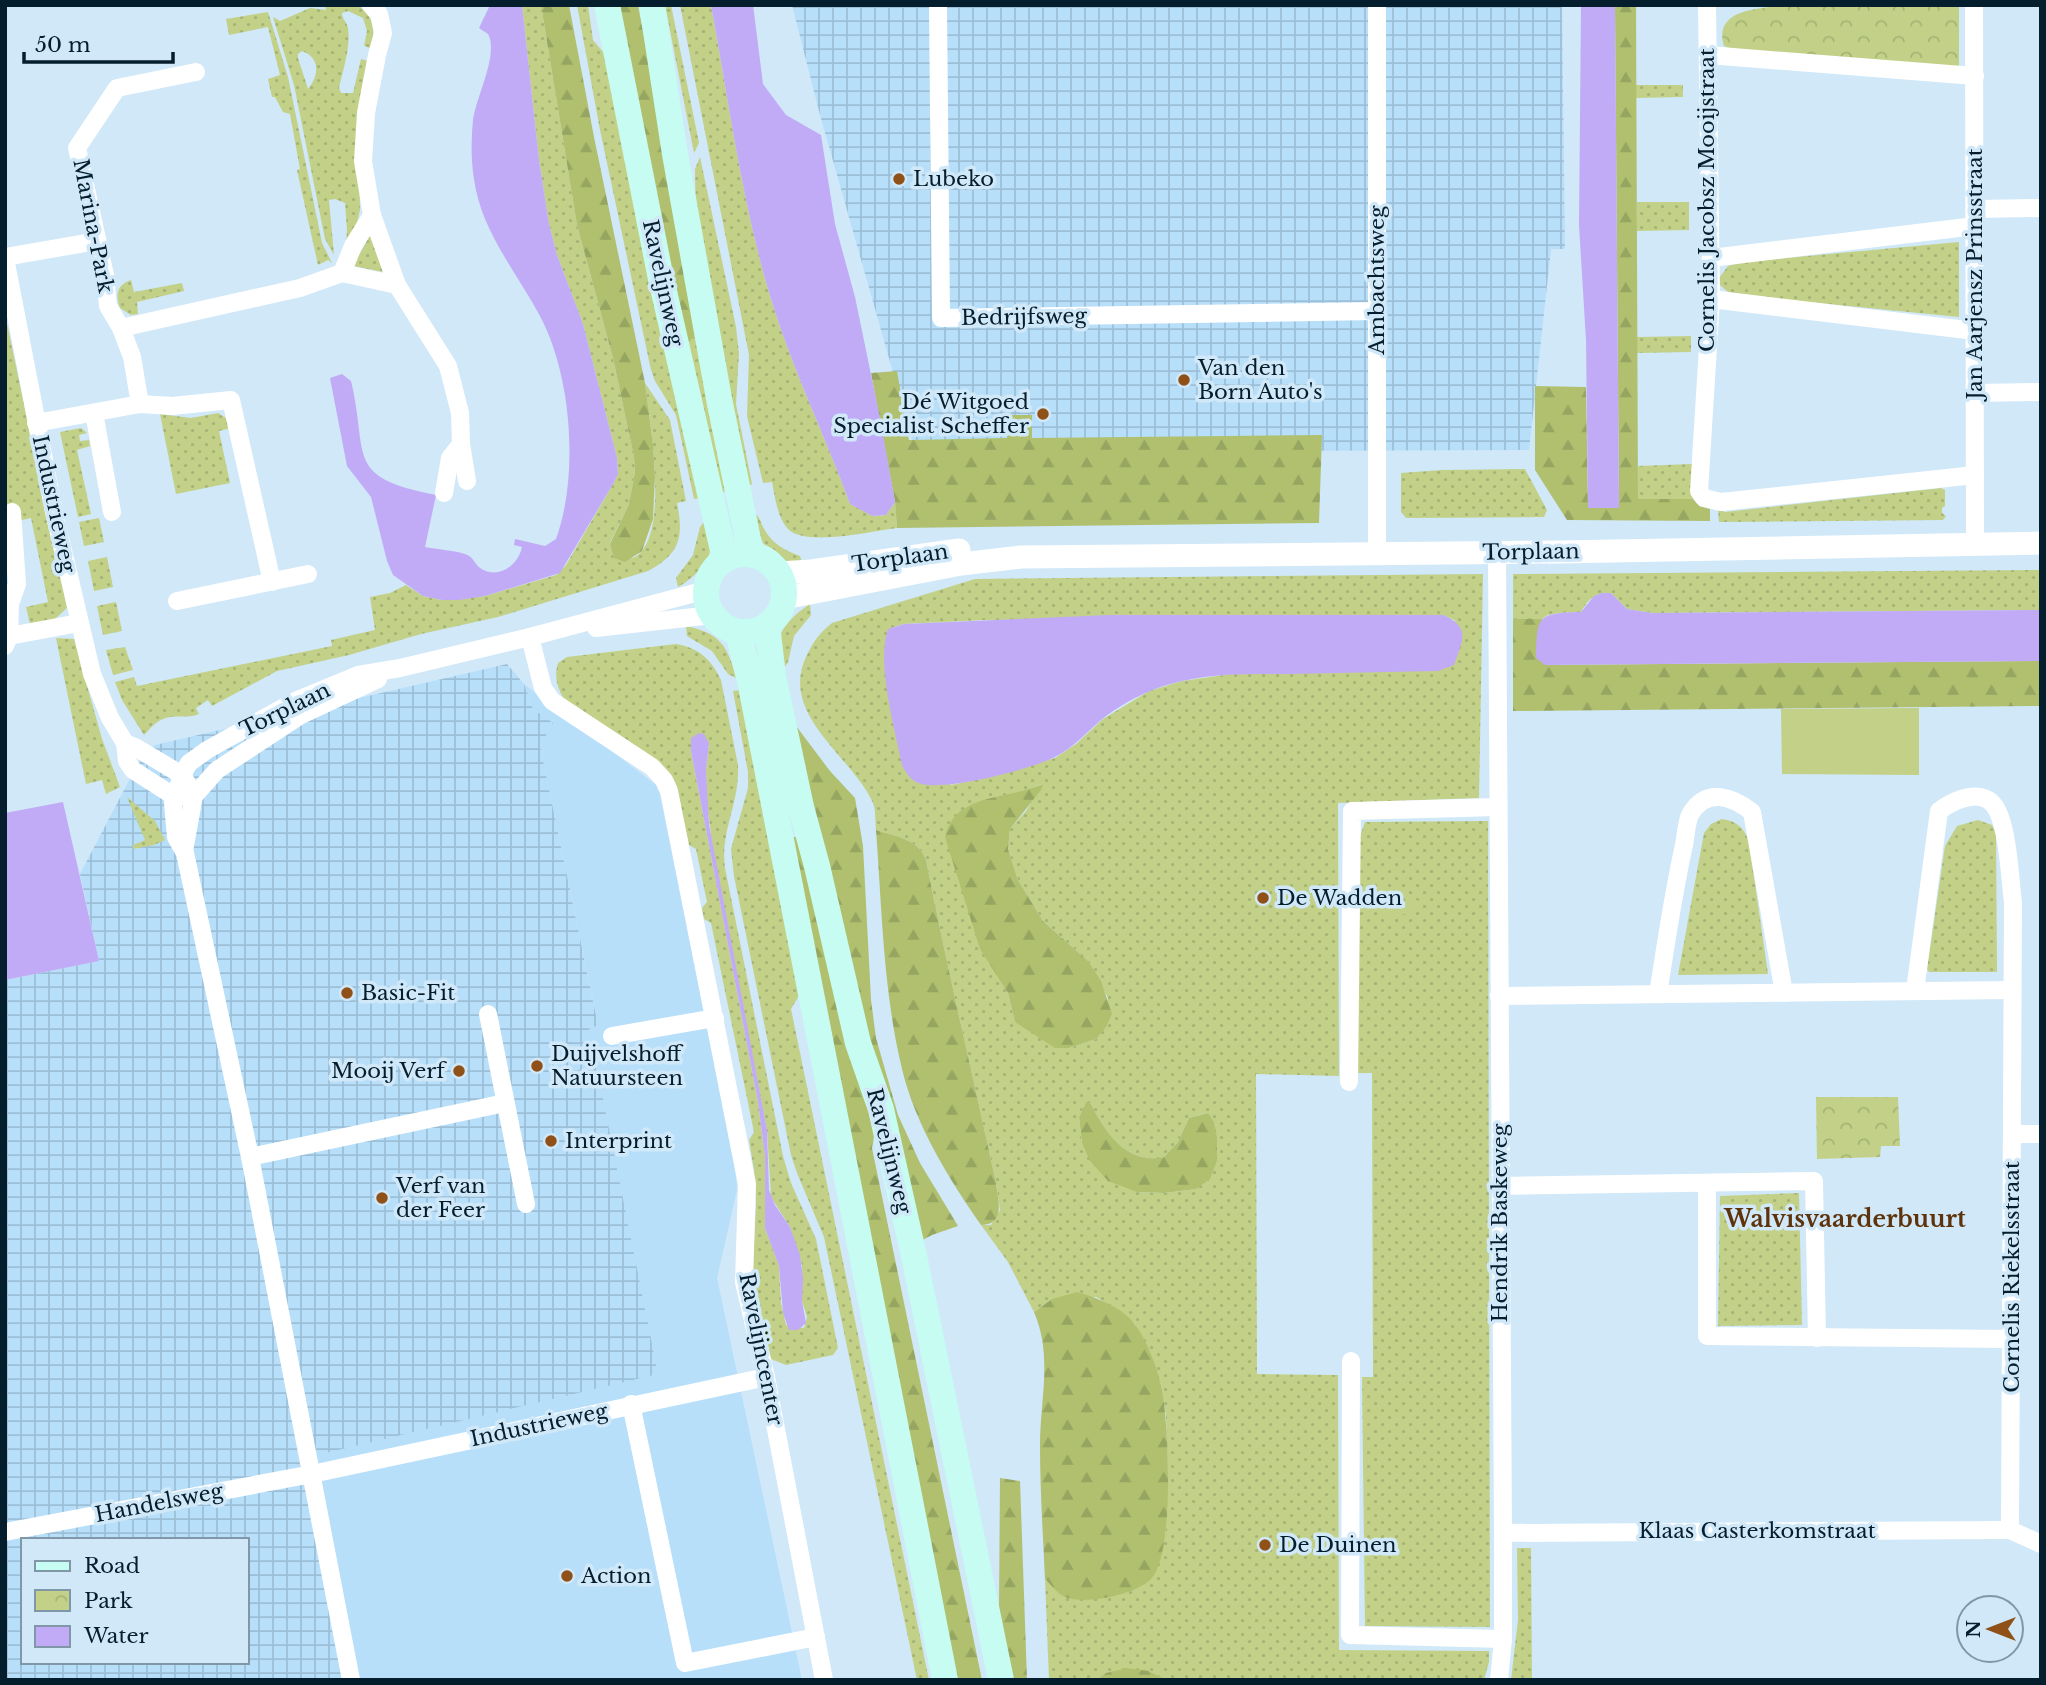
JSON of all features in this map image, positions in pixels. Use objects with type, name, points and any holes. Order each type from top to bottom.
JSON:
[{"type":"main road","name":"Ravelijnweg","points":[[607,5],[660,274],[725,559]]},
{"type":"main road","name":"Ravelijnweg","points":[[652,5],[720,404],[751,554]]},
{"type":"main road","points":[[751,554],[762,558],[781,585],[781,608],[767,625],[758,630],[738,632],[719,623],[709,603],[712,573],[725,559],[751,554]]},
{"type":"main road","name":"Ravelijnweg","points":[[767,625],[772,676],[801,807],[858,1043],[881,1109],[914,1256],[1001,1680]]},
{"type":"main road","name":"Ravelijnweg","points":[[738,632],[750,681],[946,1680]]},
{"type":"street","points":[[371,5],[379,14],[383,33],[366,113],[363,161],[372,215],[397,285],[448,366],[460,413],[461,444],[467,481]]},
{"type":"street","name":"Bedrijfsweg","points":[[938,5],[941,318],[1377,311]]},
{"type":"street","name":"Ambachtsweg","points":[[1377,5],[1377,554]]},
{"type":"street","name":"Cornelis Jacobsz Mooijstraat","points":[[1707,5],[1711,299],[1699,491],[1704,498],[1721,502],[1975,475]]},
{"type":"street","name":"Jan Aarjensz Prinsstraat","points":[[1974,5],[1975,543]]},
{"type":"street","points":[[1708,55],[1975,76]]},
{"type":"street","name":"Marina-Park","points":[[140,404],[132,357],[121,328],[108,306],[105,275],[77,148],[117,88],[196,72]]},
{"type":"street","points":[[1711,258],[2041,208]]},
{"type":"street","points":[[342,272],[353,246],[372,215]]},
{"type":"street","points":[[5,258],[97,241]]},
{"type":"street","name":"Industrieweg","points":[[5,258],[36,423],[92,674],[110,718],[125,743],[127,761],[134,770],[175,797]]},
{"type":"street","points":[[121,328],[300,288],[342,272],[397,285]]},
{"type":"street","points":[[1711,299],[1975,331]]},
{"type":"street","points":[[1976,393],[2041,392]]},
{"type":"street","points":[[36,423],[140,404],[172,406],[231,400],[272,582]]},
{"type":"street","points":[[94,413],[112,512]]},
{"type":"street","points":[[444,493],[450,458],[461,444]]},
{"type":"street","points":[[12,512],[17,584],[10,604],[7,641],[79,623]]},
{"type":"street","name":"Torplaan","points":[[781,585],[1021,557],[1581,552],[2041,543]]},
{"type":"street","name":"Hendrik Baskeweg","points":[[1497,553],[1503,1533],[1503,1639],[1499,1680]]},
{"type":"street","points":[[177,601],[308,574]]},
{"type":"street","name":"Torplaan","points":[[181,775],[190,763],[207,750],[295,701],[358,675],[400,668],[530,637],[709,603]]},
{"type":"street","name":"Torplaan","points":[[530,637],[709,603]]},
{"type":"street","name":"Ravelijncenter","points":[[530,637],[543,688],[552,701],[652,766],[664,780],[672,803],[747,1184],[744,1282],[766,1377],[824,1680]]},
{"type":"street","name":"Torplaan","points":[[194,796],[217,770],[262,738],[301,715],[400,668]]},
{"type":"street","points":[[125,743],[181,775],[194,796],[184,850]]},
{"type":"street","points":[[181,775],[173,803],[176,837],[184,850],[250,1157],[351,1680]]},
{"type":"street","points":[[175,797],[194,796]]},
{"type":"street","points":[[1658,994],[1678,872],[1691,813],[1703,802],[1720,796],[1739,801],[1752,812],[1784,993]]},
{"type":"street","name":"Cornelis Riekelsstraat","points":[[1915,991],[1939,811],[1952,801],[1972,796],[1986,799],[1996,808],[2001,826],[2013,903],[2010,1530]]},
{"type":"street","points":[[1349,1082],[1352,811],[1498,807]]},
{"type":"street","points":[[1499,996],[2012,990]]},
{"type":"street","points":[[488,1014],[526,1204]]},
{"type":"street","points":[[612,1036],[715,1018]]},
{"type":"street","points":[[250,1157],[505,1103]]},
{"type":"street","points":[[2012,1134],[2041,1134]]},
{"type":"street","points":[[1500,1186],[1814,1181],[1817,1338]]},
{"type":"street","points":[[1707,1183],[1707,1336],[2011,1339]]},
{"type":"street","points":[[1351,1362],[1350,1635],[1503,1639]]},
{"type":"street","name":"Industrieweg","points":[[312,1474],[766,1377]]},
{"type":"street","points":[[631,1404],[685,1663],[816,1637]]},
{"type":"street","name":"Handelsweg","points":[[5,1532],[312,1474]]},
{"type":"street","points":[[2010,1530],[2041,1544]]},
{"type":"street","name":"Klaas Casterkomstraat","points":[[1503,1533],[2010,1530]]},
{"type":"shaded area","points":[[792,5],[1562,5],[1565,249],[1551,249],[1529,450],[917,457],[820,115]]},
{"type":"shaded area","points":[[507,664],[524,684],[533,709],[553,723],[540,746],[598,1025],[589,1029],[658,1374],[300,1459],[351,1680],[5,1680],[5,980],[99,961],[80,874],[144,752],[155,745]]},
{"type":"shaded area","points":[[524,684],[656,785],[660,795],[735,1164],[737,1190],[717,1278],[802,1680],[351,1680],[300,1459],[589,1029],[598,1024],[540,746],[552,723],[533,709]]},
{"type":"green space","points":[[325,5],[357,5],[370,18],[373,29],[371,48],[364,46],[367,31],[363,18],[348,11],[342,13],[349,35],[339,88],[341,93],[353,93],[361,59],[368,61],[358,113],[360,210],[356,227],[346,247],[345,203],[329,200],[334,255],[325,239],[294,85],[273,17],[280,21],[310,8],[326,10]],"holes":[[[302,51],[308,54],[316,68],[308,89],[298,58]]]},
{"type":"green space","points":[[522,5],[541,5],[577,225],[613,358],[634,457],[635,472],[629,504],[610,543],[614,558],[635,557],[646,545],[652,526],[655,476],[645,383],[670,420],[686,501],[677,503],[680,526],[673,551],[659,565],[648,571],[498,617],[277,671],[212,706],[208,700],[196,708],[199,714],[160,720],[144,735],[122,700],[115,682],[134,677],[137,686],[332,646],[331,640],[375,630],[370,597],[390,593],[406,585],[423,596],[442,600],[485,596],[556,575],[566,565],[613,484],[618,473],[617,458],[583,324],[557,255],[549,224]]},
{"type":"green space","points":[[541,5],[569,5],[645,383],[655,477],[653,519],[642,551],[625,562],[614,558],[610,544],[629,504],[635,472],[634,457],[613,358],[577,225]]},
{"type":"green space","points":[[577,5],[588,5],[593,40],[609,59],[705,497],[694,499],[676,415],[651,370],[600,130]]},
{"type":"green space","points":[[612,5],[638,5],[701,337],[682,342]]},
{"type":"green space","points":[[665,5],[671,5],[699,143],[694,153]]},
{"type":"green space","points":[[680,5],[711,5],[737,153],[771,299],[850,504],[873,516],[886,515],[895,502],[897,528],[824,537],[797,534],[788,529],[781,519],[772,482],[763,483],[747,416],[749,355]]},
{"type":"green space","points":[[1615,5],[1636,5],[1638,499],[1693,499],[1700,506],[1710,509],[1710,521],[1567,520],[1535,470],[1535,386],[1586,387],[1588,507],[1619,507]]},
{"type":"green space","points":[[1796,5],[1959,5],[1959,67],[1735,50],[1724,46],[1722,33],[1726,23],[1734,16],[1759,8]]},
{"type":"green space","points":[[268,12],[288,77],[322,243],[332,263],[328,260],[318,265],[297,170],[300,169],[290,114],[283,112],[275,97],[272,97],[268,79],[280,75],[268,27],[229,35],[226,19]]},
{"type":"green space","points":[[1636,85],[1683,85],[1683,97],[1636,98]]},
{"type":"green space","points":[[700,157],[736,327],[739,353],[736,404],[752,484],[744,488],[696,227],[695,169]]},
{"type":"green space","points":[[1637,202],[1689,202],[1689,230],[1637,231]]},
{"type":"green space","points":[[373,234],[383,272],[353,266]]},
{"type":"green space","points":[[1959,242],[1959,317],[1737,295],[1720,285],[1719,278],[1728,266],[1742,262]]},
{"type":"green space","points":[[131,280],[134,292],[182,283],[184,291],[137,302],[138,314],[131,315],[120,308],[118,294],[120,287]]},
{"type":"green space","points":[[5,314],[67,608],[55,619],[30,624],[26,607],[48,602],[31,518],[17,521],[5,510]]},
{"type":"green space","points":[[1691,336],[1691,352],[1637,353],[1637,337]]},
{"type":"green space","points":[[701,337],[728,491],[717,493],[682,342]]},
{"type":"green space","points":[[897,371],[909,440],[1007,438],[1007,415],[1032,415],[1032,438],[1322,435],[1319,523],[897,528],[895,502],[871,373]]},
{"type":"green space","points":[[218,413],[229,420],[231,428],[219,431],[230,483],[176,494],[160,414],[191,418]]},
{"type":"green space","points":[[81,428],[87,433],[79,435],[80,441],[89,440],[90,446],[77,450],[91,514],[78,517],[60,432]]},
{"type":"green space","points":[[1692,464],[1693,499],[1638,500],[1638,466]]},
{"type":"green space","points":[[1525,469],[1547,510],[1544,517],[1406,518],[1401,512],[1401,473]]},
{"type":"green space","points":[[1941,488],[1945,490],[1942,513],[1946,516],[1943,520],[1719,522],[1718,509],[1725,512]]},
{"type":"green space","points":[[754,513],[774,542],[800,556],[803,565],[780,560],[767,550]]},
{"type":"green space","points":[[99,518],[104,542],[84,546],[79,522]]},
{"type":"green space","points":[[704,522],[711,544],[708,558],[695,575],[678,587],[676,578],[693,555],[700,527]]},
{"type":"green space","points":[[107,557],[113,587],[94,591],[88,561]]},
{"type":"green space","points":[[2041,570],[2041,610],[1652,613],[1627,609],[1611,593],[1605,593],[1593,597],[1581,612],[1558,613],[1542,619],[1513,619],[1513,574]]},
{"type":"green space","points":[[1483,574],[1479,798],[1338,803],[1339,1076],[1256,1074],[1257,1374],[1338,1375],[1339,1650],[1489,1651],[1484,1680],[1167,1680],[1149,1671],[1106,1673],[1096,1680],[1049,1680],[1045,1579],[1063,1596],[1165,1535],[1168,1472],[1166,1416],[1161,1384],[1135,1324],[1096,1297],[1052,1299],[1034,1312],[1008,1262],[981,1225],[991,1225],[1000,1210],[996,1183],[926,860],[923,853],[912,843],[876,830],[873,803],[810,716],[802,698],[800,678],[811,647],[832,623],[975,579]],"holes":[[[1443,615],[1456,621],[1224,675],[1182,681],[1149,691],[1103,719],[1076,744],[1055,758],[951,785],[891,628],[904,624],[984,620]],[[1042,784],[1026,811],[1010,829],[1008,849],[1018,880],[1043,921],[1088,961],[1108,998],[1096,1039],[1069,1048],[1015,1022],[1008,993],[998,976],[987,799],[1026,791]],[[1086,1102],[1090,1102],[1118,1144],[1139,1156],[1151,1158],[1164,1157],[1178,1142],[1189,1118],[1207,1113],[1214,1122],[1217,1161],[1196,1189],[1164,1193],[1137,1192],[1082,1143],[1079,1117]]]},
{"type":"green space","points":[[116,602],[122,631],[103,635],[97,606]]},
{"type":"green space","points":[[810,604],[811,615],[794,636],[784,668],[778,648],[781,633],[794,616]]},
{"type":"green space","points":[[1513,619],[1542,619],[1545,665],[2041,661],[2041,706],[1513,711]]},
{"type":"green space","points":[[686,626],[707,633],[721,643],[730,657],[736,678],[728,674],[712,651],[687,636]]},
{"type":"green space","points":[[56,638],[74,639],[102,739],[120,787],[106,794],[102,780],[86,784]]},
{"type":"green space","points":[[676,644],[691,648],[703,656],[721,680],[738,765],[736,792],[725,842],[725,868],[783,1156],[791,1183],[816,1239],[838,1348],[833,1355],[786,1365],[771,1359],[752,1287],[756,1203],[749,1140],[754,1132],[711,923],[704,919],[702,908],[707,902],[696,849],[689,845],[676,784],[667,771],[564,699],[556,672],[558,663],[567,657]],"holes":[[[691,738],[709,743],[706,770],[707,805],[716,870],[767,1130],[771,1197],[790,1227],[802,1265],[802,1301],[807,1317],[804,1328],[786,1325],[781,1303],[779,1266],[765,1228],[765,1156],[758,1102],[691,751]]]},
{"type":"green space","points":[[125,647],[133,670],[113,675],[106,650]]},
{"type":"green space","points":[[741,690],[800,994],[791,1009],[929,1680],[917,1680],[824,1237],[791,1155],[734,876],[731,849],[748,788],[748,772],[733,691]]},
{"type":"green space","points":[[1919,708],[1919,775],[1782,774],[1781,709]]},
{"type":"green space","points":[[790,718],[830,771],[855,798],[863,846],[871,1000],[876,1038],[898,1115],[920,1163],[958,1226],[919,1242]]},
{"type":"green space","points":[[1043,784],[1010,829],[1008,849],[1018,880],[1043,921],[1088,961],[1101,981],[1112,1014],[1096,1039],[1069,1048],[1055,1048],[1015,1022],[1008,993],[980,949],[945,837],[951,822],[971,805]]},
{"type":"green space","points":[[127,797],[155,821],[165,840],[133,849],[133,845],[145,840]]},
{"type":"green space","points":[[1722,819],[1739,826],[1749,842],[1768,974],[1678,975],[1704,833],[1711,824]]},
{"type":"green space","points":[[1978,820],[1992,825],[1996,833],[1997,972],[1929,972],[1927,969],[1945,846],[1957,826]]},
{"type":"green space","points":[[1488,821],[1490,1627],[1365,1626],[1362,1377],[1373,1377],[1372,1073],[1358,1073],[1356,847],[1365,822]]},
{"type":"green space","points":[[876,830],[912,843],[923,853],[926,860],[996,1183],[999,1210],[994,1221],[989,1224],[981,1225],[945,1170],[924,1130],[908,1090],[896,1040],[887,980]]},
{"type":"green space","points":[[786,837],[801,837],[875,1131],[872,1148],[982,1680],[954,1680]]},
{"type":"green space","points":[[1418,900],[1421,908],[1384,921],[1382,912]]},
{"type":"green space","points":[[1816,1097],[1898,1097],[1900,1146],[1881,1146],[1880,1157],[1817,1159]]},
{"type":"green space","points":[[1086,1102],[1090,1102],[1118,1144],[1139,1156],[1151,1158],[1164,1157],[1178,1142],[1189,1118],[1208,1113],[1214,1122],[1217,1138],[1217,1161],[1210,1179],[1196,1189],[1164,1193],[1137,1192],[1108,1181],[1090,1161],[1082,1143],[1079,1117]]},
{"type":"green space","points":[[1799,1193],[1802,1325],[1718,1326],[1720,1196]]},
{"type":"green space","points":[[1077,1292],[1102,1301],[1125,1314],[1144,1340],[1161,1385],[1168,1455],[1164,1544],[1159,1565],[1151,1579],[1144,1585],[1122,1594],[1085,1600],[1065,1597],[1045,1579],[1040,1445],[1044,1362],[1040,1329],[1034,1312],[1052,1299]]},
{"type":"green space","points":[[1000,1478],[1020,1481],[1027,1680],[1005,1680],[999,1608]]},
{"type":"green space","points":[[1517,1548],[1531,1548],[1532,1680],[1511,1680],[1518,1620]]},
{"type":"green space","points":[[1127,1668],[1149,1671],[1167,1680],[1096,1680],[1106,1673]]},
{"type":"water","points":[[490,5],[522,5],[549,224],[557,255],[583,324],[617,458],[618,474],[560,573],[485,596],[442,600],[423,596],[393,575],[371,497],[347,466],[330,378],[342,374],[351,381],[361,445],[365,459],[373,471],[406,488],[436,495],[425,547],[466,554],[480,568],[500,572],[512,565],[520,554],[522,547],[514,545],[515,539],[545,546],[556,539],[568,486],[569,457],[569,426],[559,367],[540,316],[484,216],[473,172],[473,120],[491,53],[488,34],[479,28]]},
{"type":"water","points":[[711,5],[753,5],[763,84],[786,115],[821,135],[835,224],[855,297],[895,502],[886,515],[872,516],[850,504],[779,325],[744,190]]},
{"type":"water","points":[[1581,5],[1615,5],[1619,508],[1588,508],[1586,340],[1579,225]]},
{"type":"water","points":[[1611,593],[1627,609],[1652,613],[2041,610],[2041,661],[1545,665],[1536,658],[1537,633],[1542,620],[1556,614],[1581,612],[1594,596]]},
{"type":"water","points":[[1110,615],[1443,615],[1458,624],[1462,641],[1454,665],[1438,671],[1235,675],[1195,678],[1171,684],[1129,701],[1110,713],[1062,753],[1027,768],[944,785],[927,785],[911,779],[902,766],[885,678],[885,643],[888,629],[904,624]]},
{"type":"water","points":[[699,733],[704,734],[709,743],[706,770],[709,824],[767,1130],[769,1190],[775,1205],[790,1227],[800,1255],[806,1323],[798,1330],[789,1330],[783,1313],[779,1266],[765,1228],[765,1156],[758,1102],[691,751],[691,738]]},
{"type":"water","points":[[63,802],[99,961],[5,980],[5,813]]},
{"type":"place","name":"Lubeko","points":[[899,179]]},
{"type":"place","name":"Van den Born Auto's","points":[[1184,380]]},
{"type":"place","name":"Dé Witgoed Specialist Scheffer","points":[[1043,414]]},
{"type":"place","name":"De Wadden","points":[[1263,898]]},
{"type":"place","name":"Basic-Fit","points":[[347,993]]},
{"type":"place","name":"Duijvelshoff Natuursteen","points":[[537,1066]]},
{"type":"place","name":"Mooij Verf","points":[[459,1071]]},
{"type":"place","name":"Interprint","points":[[551,1141]]},
{"type":"place","name":"Verf van der Feer","points":[[382,1198]]},
{"type":"place","name":"De Duinen","points":[[1265,1545]]},
{"type":"place","name":"Action","points":[[567,1576]]},
{"type":"district","name":"Walvisvaarderbuurt","points":[[1845,1219]]}]
